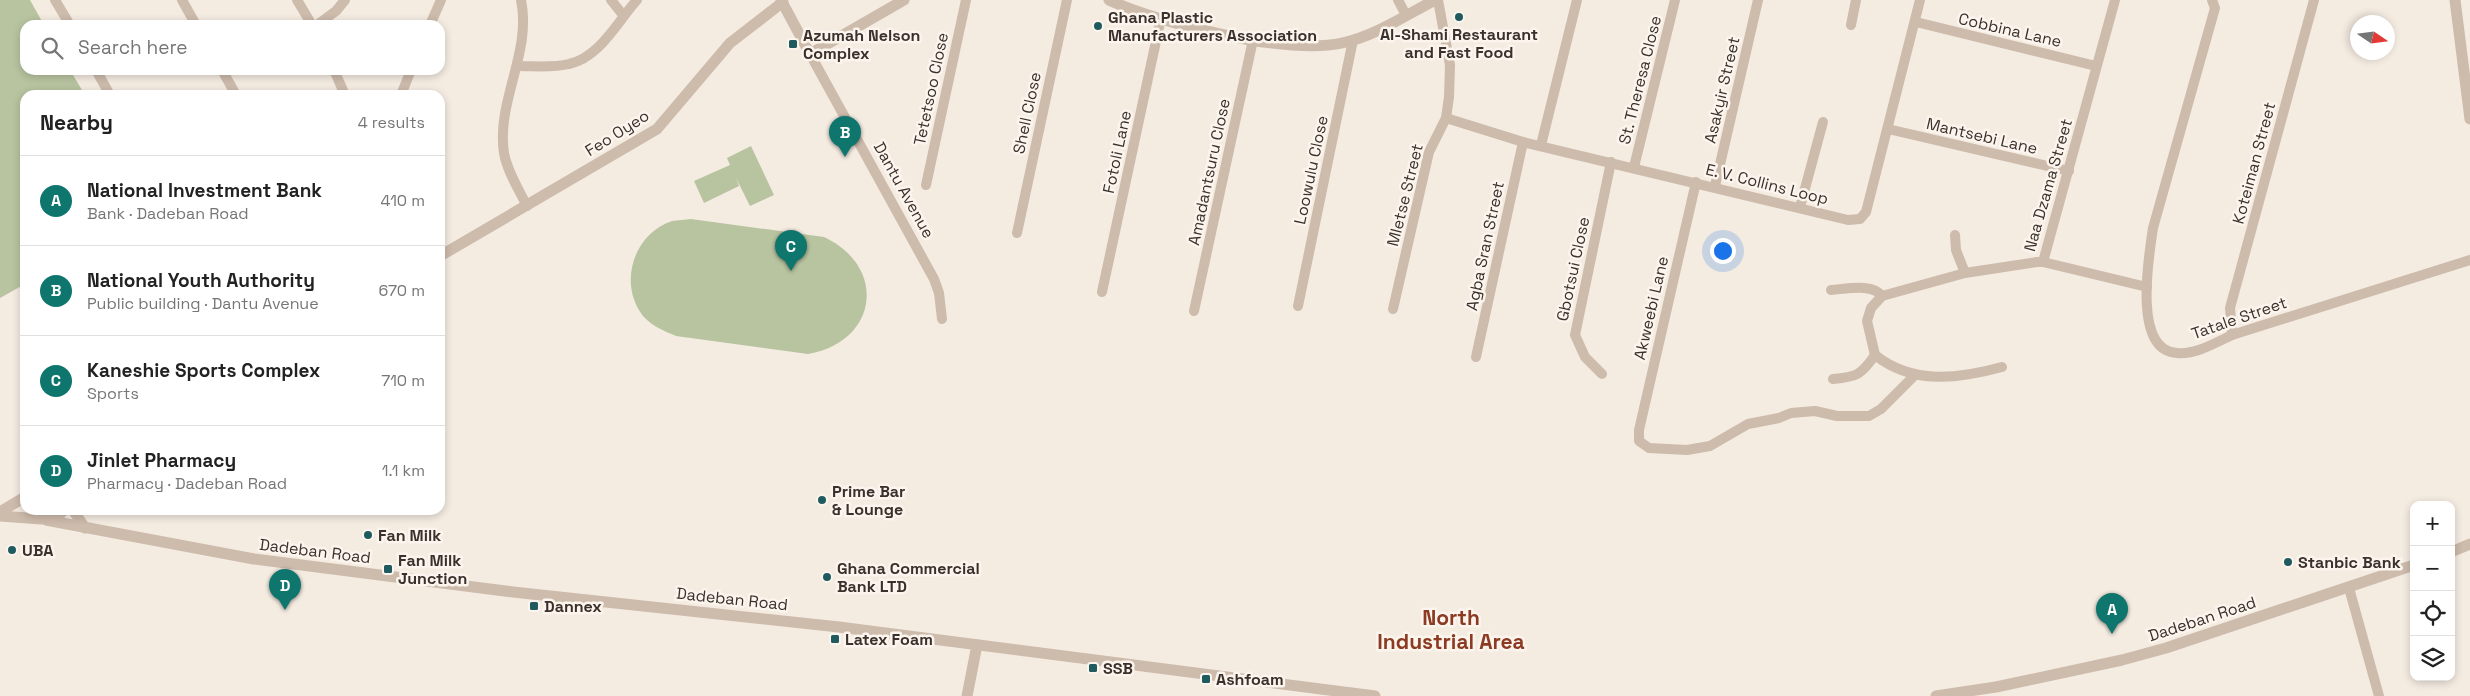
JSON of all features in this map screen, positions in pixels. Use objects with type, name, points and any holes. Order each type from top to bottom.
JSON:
[{"type":"street","points":[[55,0],[67,20]]},
{"type":"street","points":[[182,0],[193,20]]},
{"type":"street","points":[[297,0],[309,20]]},
{"type":"street","points":[[324,20],[336,11],[345,0]]},
{"type":"street","points":[[432,20],[441,0]]},
{"type":"street","points":[[521,0],[522,42],[507,108],[503,139],[507,164],[528,206]]},
{"type":"street","points":[[611,0],[623,15]]},
{"type":"street","points":[[518,66],[570,64],[601,44],[637,0]]},
{"type":"street","points":[[810,54],[904,0]]},
{"type":"street","name":"Tetetsoo Close","points":[[926,185],[966,0]]},
{"type":"street","name":"Shell Close","points":[[1017,233],[1068,0]]},
{"type":"street","points":[[1109,0],[1161,18],[1253,40],[1312,46],[1353,40],[1436,0]]},
{"type":"street","points":[[1398,0],[1406,15]]},
{"type":"street","name":"Mletse Street","points":[[1393,309],[1429,152],[1446,118],[1450,65],[1436,0]]},
{"type":"street","points":[[1541,145],[1577,0]]},
{"type":"street","name":"St. Theresa Close","points":[[1634,167],[1675,0]]},
{"type":"street","name":"Asakyir Street","points":[[1715,186],[1758,0]]},
{"type":"street","points":[[1851,25],[1856,0]]},
{"type":"street","name":"E. V. Collins Loop","points":[[1446,118],[1523,142],[1715,186],[1848,220],[1860,219],[1866,212],[1916,22],[1920,0]]},
{"type":"street","name":"Naa Dzama Street","points":[[1882,296],[1965,273],[2043,262],[2096,66],[2116,0]]},
{"type":"street","name":"Tatale Street","points":[[2212,0],[2214,8],[2154,228],[2146,301],[2152,335],[2162,347],[2176,354],[2199,350],[2232,335],[2470,260]]},
{"type":"street","name":"Koteiman Street","points":[[2232,335],[2230,308],[2314,0]]},
{"type":"street","points":[[2455,0],[2466,60],[2470,111]]},
{"type":"street","name":"Dantu Avenue","points":[[782,1],[934,279],[939,292],[942,319]]},
{"type":"street","name":"Feo Oyeo","points":[[445,253],[657,129],[730,43],[782,1]]},
{"type":"street","name":"Fotoli Lane","points":[[1102,292],[1161,18]]},
{"type":"street","name":"Cobbina Lane","points":[[1916,22],[2096,66]]},
{"type":"street","name":"Amadantsuru Close","points":[[1194,311],[1253,40]]},
{"type":"street","name":"Loowulu Close","points":[[1298,306],[1353,40]]},
{"type":"street","points":[[99,75],[107,90]]},
{"type":"street","points":[[225,75],[233,90]]},
{"type":"street","points":[[336,75],[343,90]]},
{"type":"street","points":[[403,90],[409,75]]},
{"type":"street","points":[[1800,207],[1823,122]]},
{"type":"street","name":"Mantsebi Lane","points":[[1888,130],[2069,171]]},
{"type":"street","name":"Agba Sran Street","points":[[1476,357],[1523,142]]},
{"type":"street","name":"Gbotsui Close","points":[[1602,374],[1585,357],[1575,335],[1611,162]]},
{"type":"street","name":"Akweebi Lane","points":[[1696,182],[1639,430],[1639,441],[1649,448],[1669,450],[1700,449],[1721,441],[1748,424],[1779,418],[1791,413],[1815,411],[1837,416],[1869,416],[1881,409],[1915,375]]},
{"type":"street","points":[[1955,235],[1956,250],[1965,273]]},
{"type":"street","points":[[2043,262],[2147,287]]},
{"type":"street","points":[[1831,290],[1867,288],[1879,291],[1882,296],[1871,308],[1867,321],[1875,355],[1897,369],[1915,375],[1936,378],[1956,376],[2002,366]]},
{"type":"street","points":[[1833,379],[1854,377],[1861,374],[1875,355]]},
{"type":"street","points":[[0,512],[20,500]]},
{"type":"street","points":[[38,515],[43,519]]},
{"type":"street","points":[[0,516],[55,519],[59,515]]},
{"type":"street","points":[[76,515],[85,528]]},
{"type":"street","name":"Dadeban Road","points":[[43,519],[254,559],[513,592],[839,627],[1375,696]]},
{"type":"street","points":[[2455,550],[2470,544]]},
{"type":"street","name":"Dadeban Road","points":[[1936,696],[1996,688],[2122,660],[2349,588],[2410,566]]},
{"type":"street","points":[[2349,588],[2379,696]]},
{"type":"street","points":[[967,696],[978,645]]},
{"type":"green space","points":[[0,0],[30,0],[41,20],[20,20],[20,75],[73,75],[82,90],[20,90],[20,287],[0,298]]},
{"type":"green space","points":[[751,146],[774,195],[750,206],[736,178],[739,186],[704,203],[694,181],[730,165],[727,158]]},
{"type":"green space","points":[[691,219],[824,237],[845,250],[858,266],[866,284],[866,302],[861,320],[849,335],[831,347],[808,354],[676,336],[658,328],[643,316],[635,303],[631,289],[634,261],[639,248],[659,228],[672,221]]},
{"type":"place","name":"Al-Shami Restaurant and Fast Food","points":[[1459,17]]},
{"type":"place","name":"Ghana Plastic Manufacturers Association","points":[[1098,26]]},
{"type":"place","name":"Azumah Nelson Complex","points":[[793,44]]},
{"type":"place","name":"National Youth Authority","points":[[845,157]]},
{"type":"place","name":"Kaneshie Sports Complex","points":[[791,271]]},
{"type":"place","name":"Prime Bar & Lounge","points":[[822,500]]},
{"type":"place","name":"Fan Milk","points":[[368,535]]},
{"type":"place","name":"UBA","points":[[12,550]]},
{"type":"place","name":"Stanbic Bank","points":[[2288,562]]},
{"type":"place","name":"Fan Milk Junction","points":[[388,569]]},
{"type":"place","name":"Ghana Commercial Bank LTD","points":[[827,577]]},
{"type":"place","name":"Dannex","points":[[534,606]]},
{"type":"place","name":"Jinlet Pharmacy","points":[[285,610]]},
{"type":"place","name":"National Investment Bank","points":[[2112,634]]},
{"type":"place","name":"Latex Foam","points":[[835,639]]},
{"type":"place","name":"SSB","points":[[1093,668]]},
{"type":"place","name":"Ashfoam","points":[[1206,679]]},
{"type":"district","name":"North Industrial Area","points":[[1451,629]]}]
